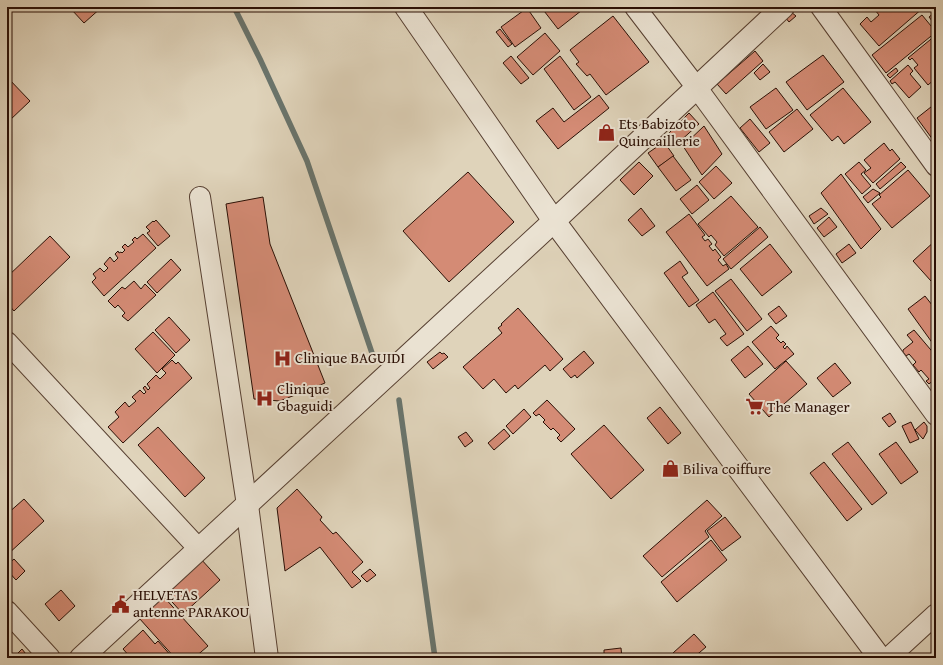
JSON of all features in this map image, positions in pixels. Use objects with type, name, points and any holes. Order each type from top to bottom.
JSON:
[{"type":"street","points":[[406,7],[554,221],[880,658]]},
{"type":"street","points":[[635,7],[697,88],[936,415]]},
{"type":"street","points":[[81,658],[554,221],[783,7]]},
{"type":"street","points":[[821,7],[936,166]]},
{"type":"street","points":[[200,197],[247,505],[267,658]]},
{"type":"street","points":[[7,342],[199,549]]},
{"type":"street","points":[[7,611],[50,658]]},
{"type":"street","points":[[888,658],[936,614]]},
{"type":"building","points":[[73,7],[102,7],[84,23],[71,9]]},
{"type":"building","points":[[541,7],[586,7],[558,29]]},
{"type":"building","points":[[879,7],[923,8],[879,46],[860,24],[867,17],[871,22],[879,15],[875,10]]},
{"type":"building","points":[[931,7],[936,7],[936,26],[929,17],[935,12]]},
{"type":"building","points":[[527,8],[541,28],[515,47],[501,27]]},
{"type":"building","points":[[791,12],[796,16],[789,22],[785,17]]},
{"type":"building","points":[[922,15],[936,32],[886,73],[872,55]]},
{"type":"building","points":[[613,16],[649,62],[606,95],[590,74],[587,76],[576,64],[579,62],[570,50]]},
{"type":"building","points":[[500,29],[512,44],[508,47],[496,32]]},
{"type":"building","points":[[545,33],[560,51],[533,75],[517,57]]},
{"type":"building","points":[[936,35],[936,78],[928,85],[914,68],[918,65],[912,58],[910,60],[908,58]]},
{"type":"building","points":[[755,51],[763,61],[726,94],[717,84]]},
{"type":"building","points":[[823,55],[844,82],[807,110],[786,82]]},
{"type":"building","points":[[511,56],[529,78],[521,84],[503,63]]},
{"type":"building","points":[[560,56],[591,97],[574,110],[544,69]]},
{"type":"building","points":[[763,64],[770,72],[760,80],[754,73]]},
{"type":"building","points":[[908,65],[913,71],[910,74],[921,87],[909,98],[895,82],[892,84],[890,81]]},
{"type":"building","points":[[896,68],[898,71],[890,78],[887,75]]},
{"type":"building","points":[[7,77],[30,101],[9,121],[7,119]]},
{"type":"building","points":[[776,88],[793,110],[766,129],[750,107]]},
{"type":"building","points":[[843,88],[871,122],[844,144],[838,136],[832,141],[810,115]]},
{"type":"building","points":[[599,95],[609,108],[558,149],[536,121],[553,108],[564,122]]},
{"type":"building","points":[[936,103],[936,144],[917,118]]},
{"type":"building","points":[[797,109],[813,129],[784,152],[769,132]]},
{"type":"building","points":[[689,113],[699,124],[678,143],[669,133]]},
{"type":"building","points":[[750,119],[770,143],[759,152],[740,128]]},
{"type":"building","points":[[704,126],[722,154],[702,175],[683,146]]},
{"type":"building","points":[[664,142],[674,156],[658,167],[648,153]]},
{"type":"building","points":[[884,143],[890,151],[892,149],[900,159],[873,183],[864,173],[871,168],[864,160]]},
{"type":"building","points":[[673,156],[691,180],[676,191],[658,167]]},
{"type":"building","points":[[639,162],[653,176],[634,195],[620,180]]},
{"type":"building","points":[[859,162],[866,170],[861,174],[871,186],[862,194],[845,174]]},
{"type":"building","points":[[901,162],[906,167],[880,189],[876,184]]},
{"type":"building","points":[[716,166],[732,183],[714,199],[699,182]]},
{"type":"building","points":[[908,170],[930,196],[892,228],[872,204],[881,197],[879,195]]},
{"type":"building","points":[[468,172],[514,222],[449,282],[403,231]]},
{"type":"building","points":[[841,174],[881,229],[861,249],[821,193]]},
{"type":"building","points":[[697,185],[709,200],[692,214],[680,199]]},
{"type":"building","points":[[873,189],[880,193],[868,203],[863,197]]},
{"type":"building","points":[[731,196],[758,227],[724,256],[715,245],[717,242],[711,235],[709,237],[698,224]]},
{"type":"building","points":[[263,197],[270,244],[325,383],[280,401],[254,399],[226,204]]},
{"type":"building","points":[[641,208],[655,226],[642,236],[628,220]]},
{"type":"building","points":[[821,208],[828,214],[814,224],[809,216]]},
{"type":"building","points":[[689,214],[705,235],[702,237],[705,241],[708,239],[712,244],[709,246],[713,251],[715,249],[721,257],[718,260],[723,266],[726,264],[729,269],[707,286],[666,232]]},
{"type":"building","points":[[829,217],[837,227],[824,237],[817,228]]},
{"type":"building","points":[[156,220],[170,236],[158,246],[147,233],[150,231],[146,227]]},
{"type":"building","points":[[760,227],[768,237],[731,269],[723,259]]},
{"type":"building","points":[[143,234],[156,248],[104,296],[92,282],[96,278],[93,274],[100,268],[104,272],[108,268],[104,264],[110,257],[114,262],[118,258],[115,254],[118,251],[119,253],[122,253],[125,250],[122,247],[125,244],[128,247],[134,242],[132,240],[135,237],[137,239]]},
{"type":"building","points":[[50,236],[70,257],[14,311],[7,303],[7,277]]},
{"type":"building","points":[[936,240],[936,276],[931,281],[913,261]]},
{"type":"building","points":[[770,244],[792,272],[762,296],[740,269]]},
{"type":"building","points":[[849,244],[856,253],[842,263],[836,254]]},
{"type":"building","points":[[171,259],[181,270],[157,293],[147,282]]},
{"type":"building","points":[[680,261],[688,273],[682,277],[699,300],[689,307],[664,273]]},
{"type":"building","points":[[731,279],[762,319],[747,331],[715,291]]},
{"type":"building","points":[[134,281],[141,289],[145,284],[156,295],[128,321],[122,316],[125,313],[118,305],[115,308],[108,301],[122,287],[125,289]]},
{"type":"building","points":[[713,292],[744,334],[727,346],[720,338],[726,334],[715,319],[709,323],[696,305]]},
{"type":"building","points":[[925,296],[936,310],[936,348],[908,309]]},
{"type":"building","points":[[779,306],[787,316],[776,324],[768,314]]},
{"type":"building","points":[[518,308],[563,359],[550,371],[545,365],[518,389],[515,385],[506,393],[494,379],[483,389],[463,367],[502,333],[498,328]]},
{"type":"building","points":[[169,317],[190,340],[176,353],[155,330]]},
{"type":"building","points":[[771,326],[779,335],[776,338],[781,343],[783,341],[786,344],[783,347],[785,349],[787,346],[794,354],[775,369],[752,342]]},
{"type":"building","points":[[914,330],[936,356],[936,378],[929,384],[926,381],[929,379],[921,370],[919,372],[913,365],[916,362],[909,354],[906,356],[903,352],[903,350],[913,342],[907,335]]},
{"type":"building","points":[[153,332],[175,355],[157,373],[135,349]]},
{"type":"building","points":[[748,346],[763,364],[745,378],[731,360]]},
{"type":"building","points":[[584,351],[594,363],[577,378],[575,375],[571,378],[563,369]]},
{"type":"building","points":[[440,352],[442,354],[444,353],[448,357],[433,369],[427,362]]},
{"type":"building","points":[[172,360],[176,364],[178,362],[192,378],[123,443],[108,427],[119,417],[115,412],[125,402],[129,407],[136,401],[132,397],[140,390],[144,394],[146,392],[143,388],[145,386],[148,390],[150,388],[147,384],[156,375],[160,379],[166,373],[162,369]]},
{"type":"building","points":[[786,361],[807,384],[769,417],[749,394]]},
{"type":"building","points":[[835,363],[851,383],[833,397],[817,378]]},
{"type":"building","points":[[547,400],[575,429],[561,442],[557,438],[560,435],[553,428],[551,430],[543,422],[545,420],[539,414],[536,416],[533,413]]},
{"type":"building","points":[[660,407],[681,433],[668,444],[647,418]]},
{"type":"building","points":[[524,409],[531,417],[513,434],[506,426]]},
{"type":"building","points":[[890,413],[896,422],[889,427],[882,418]]},
{"type":"building","points":[[911,422],[919,439],[910,443],[902,426]]},
{"type":"building","points":[[924,422],[927,426],[927,432],[923,439],[915,430]]},
{"type":"building","points":[[604,425],[644,470],[611,499],[571,454]]},
{"type":"building","points":[[158,427],[205,478],[185,497],[138,445]]},
{"type":"building","points":[[504,429],[510,436],[494,450],[488,443]]},
{"type":"building","points":[[466,432],[473,441],[465,447],[458,437]]},
{"type":"building","points":[[848,442],[887,493],[872,505],[832,454]]},
{"type":"building","points":[[896,442],[918,472],[901,484],[879,454]]},
{"type":"building","points":[[824,462],[862,509],[847,521],[810,473]]},
{"type":"building","points":[[297,489],[322,517],[320,520],[333,534],[336,532],[363,562],[352,572],[361,581],[352,588],[320,547],[285,571],[277,508]]},
{"type":"building","points":[[24,499],[44,521],[7,555],[7,514]]},
{"type":"building","points":[[707,500],[722,516],[705,531],[709,537],[662,577],[643,556]]},
{"type":"building","points":[[725,517],[741,537],[722,551],[707,531]]},
{"type":"building","points":[[711,540],[727,560],[677,602],[661,582]]},
{"type":"building","points":[[200,558],[220,580],[183,614],[163,592]]},
{"type":"building","points":[[14,559],[25,571],[16,580],[7,570],[7,565]]},
{"type":"building","points":[[370,569],[376,575],[367,582],[361,576]]},
{"type":"building","points":[[61,590],[75,606],[59,621],[45,604]]},
{"type":"building","points":[[163,596],[208,646],[194,658],[175,658],[139,618]]},
{"type":"building","points":[[143,630],[155,644],[158,641],[173,658],[131,658],[123,649]]},
{"type":"building","points":[[694,634],[706,647],[693,658],[677,658],[673,653]]},
{"type":"building","points":[[621,648],[622,658],[604,658],[604,650]]},
{"type":"building","points":[[22,649],[29,658],[17,658],[15,656]]},
{"type":"waterway","points":[[234,7],[260,59],[307,161],[373,356]]},
{"type":"waterway","points":[[399,400],[435,658]]},
{"type":"place","name":"Ets Babizoto Quincaillerie","points":[[606,133]]},
{"type":"place","name":"Clinique BAGUIDI","points":[[282,358]]},
{"type":"place","name":"Clinique Gbaguidi","points":[[264,398]]},
{"type":"place","name":"The Manager","points":[[754,407]]},
{"type":"place","name":"Biliva coiffure","points":[[670,469]]},
{"type":"place","name":"HELVETAS antenne PARAKOU","points":[[120,604]]}]
